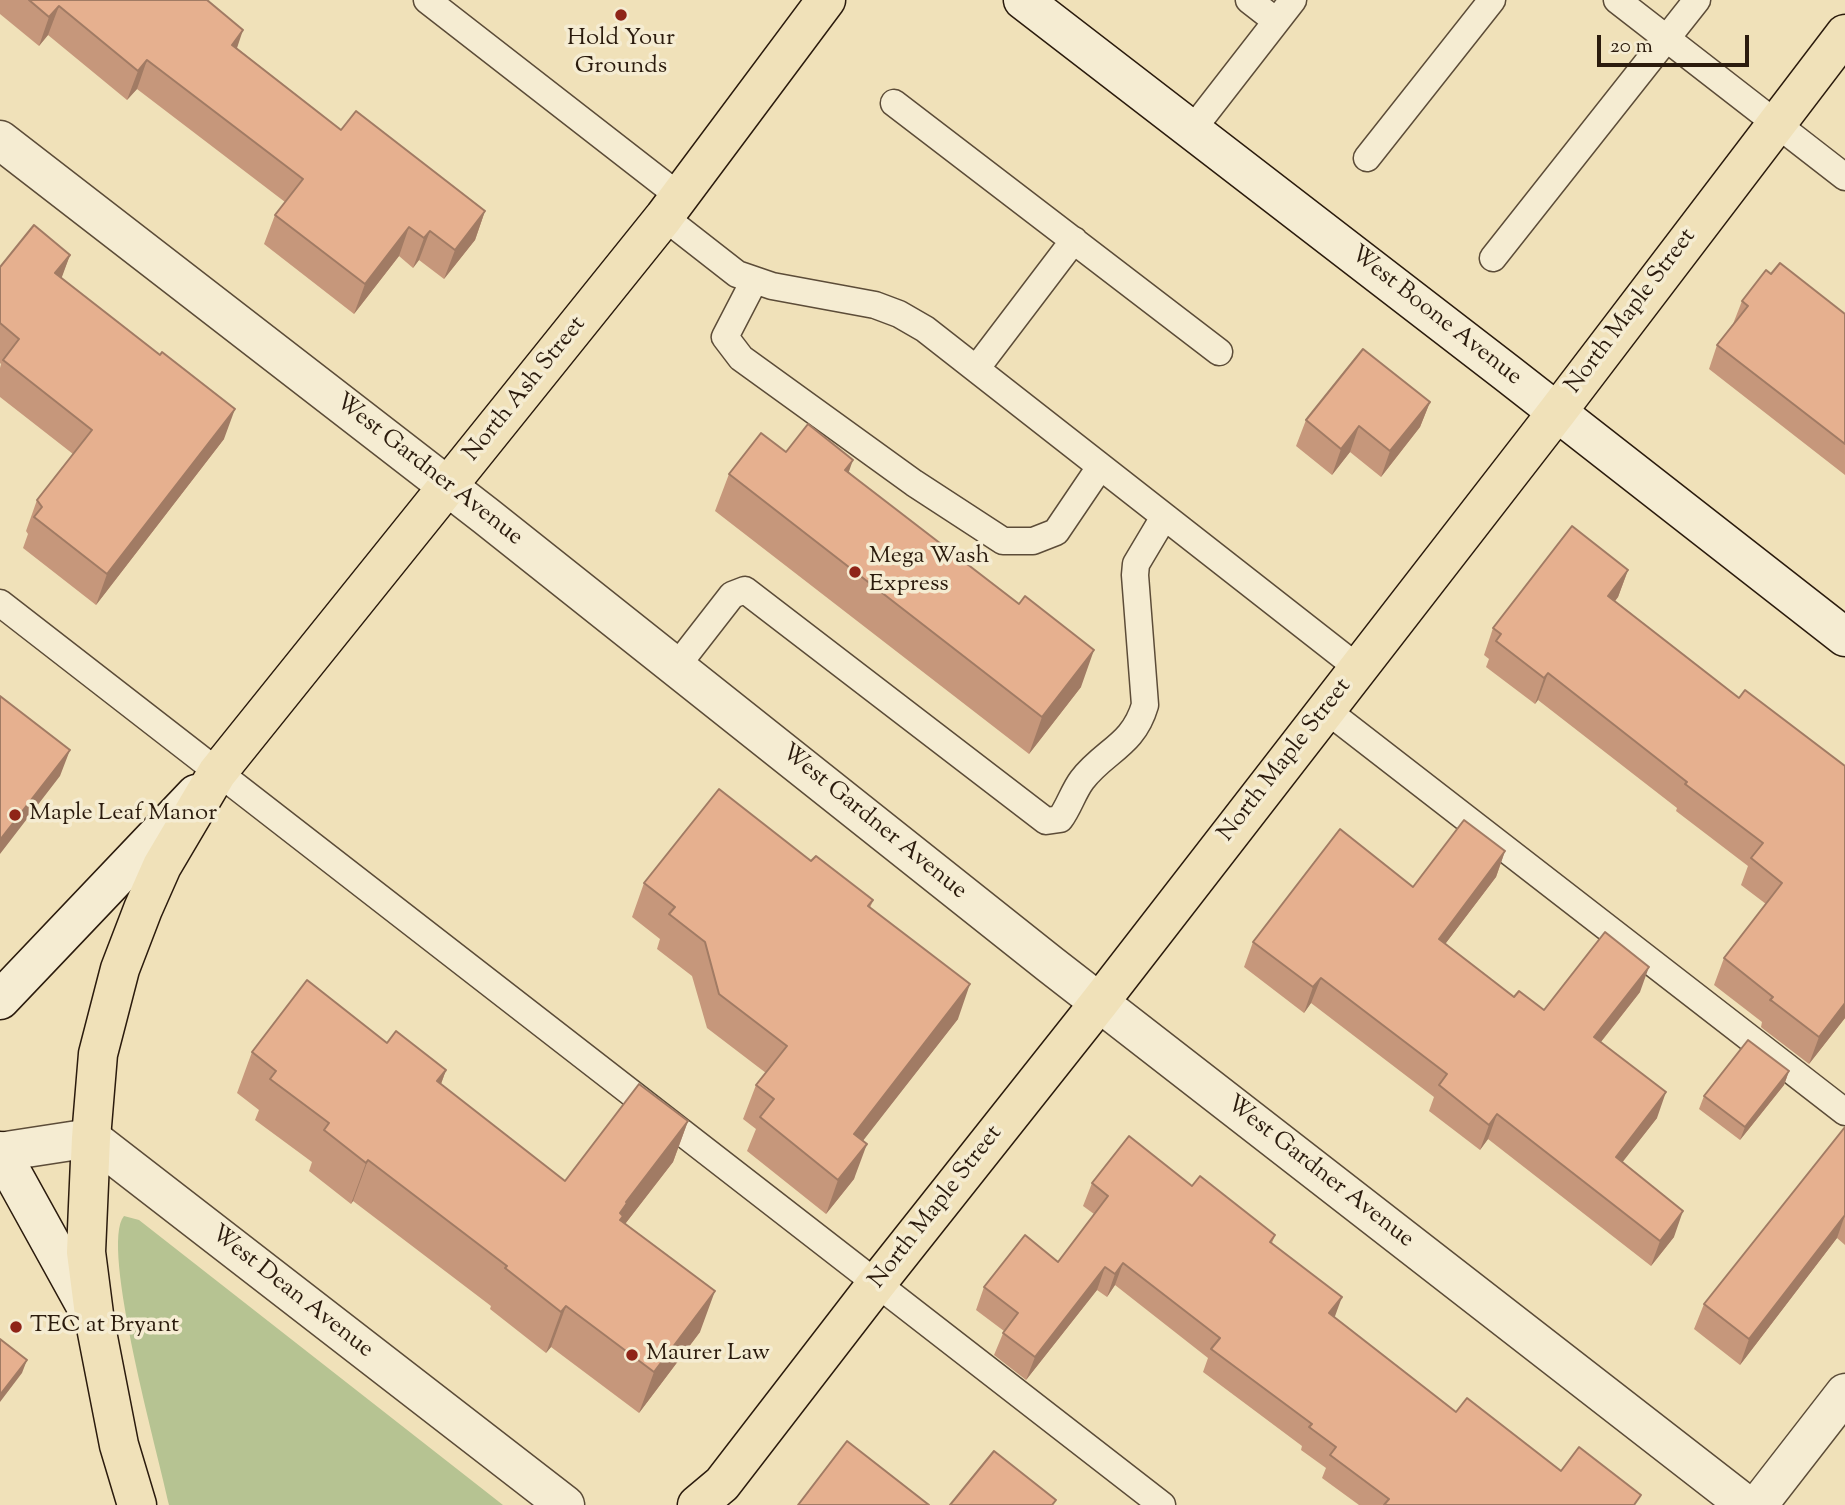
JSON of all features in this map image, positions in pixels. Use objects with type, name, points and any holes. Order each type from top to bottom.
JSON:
[{"type":"main road","name":"North Ash Street","points":[[91,1138],[98,1054],[120,969],[162,866],[217,772],[449,487],[671,207],[826,0]]},
{"type":"main road","name":"North Maple Street","points":[[711,1498],[1557,412],[1845,34]]},
{"type":"main road","points":[[91,1138],[86,1252],[95,1322],[119,1445],[136,1505]]},
{"type":"street","name":"West Boone Avenue","points":[[1023,0],[1845,637]]},
{"type":"street","name":"West Gardner Avenue","points":[[0,140],[449,487],[1099,1003],[1746,1505]]},
{"type":"street","name":"North Ash Street","points":[[0,1000],[217,772]]},
{"type":"street","points":[[91,1138],[0,1152],[95,1322]]},
{"type":"street","name":"West Dean Avenue","points":[[91,1138],[565,1505]]},
{"type":"street","points":[[1758,1505],[1845,1393]]},
{"type":"lane","points":[[427,0],[671,207],[737,274],[754,281],[875,305],[925,328],[1358,668]]},
{"type":"lane","points":[[1249,0],[1276,21]]},
{"type":"lane","points":[[1192,130],[1293,0]]},
{"type":"lane","points":[[1367,158],[1492,0]]},
{"type":"lane","points":[[1617,0],[1845,177]]},
{"type":"lane","points":[[1493,258],[1697,0]]},
{"type":"lane","points":[[894,103],[1219,352]]},
{"type":"lane","points":[[976,369],[1074,240]]},
{"type":"lane","points":[[754,281],[725,337],[741,358],[914,483],[1003,541],[1033,541],[1056,532],[1100,467]]},
{"type":"lane","points":[[676,667],[732,595],[745,590],[1046,821],[1059,818],[1082,780],[1131,735],[1140,721],[1145,705],[1136,564],[1164,517]]},
{"type":"lane","points":[[0,603],[1162,1505]]},
{"type":"lane","points":[[1325,709],[1845,1112]]},
{"type":"green space","points":[[124,1216],[139,1220],[503,1505],[169,1505],[125,1308],[118,1235]]},
{"type":"building","points":[[29,0],[207,0],[243,30],[232,45],[341,130],[356,111],[485,211],[455,250],[430,231],[424,238],[409,227],[365,284],[275,215],[303,179],[147,60],[138,71],[59,6],[49,17]]},
{"type":"building","points":[[34,225],[70,255],[55,273],[160,355],[162,352],[235,409],[107,574],[34,517],[42,507],[37,500],[92,430],[3,360],[19,339],[0,323],[0,267]]},
{"type":"building","points":[[1780,263],[1845,314],[1845,444],[1717,345],[1748,306],[1742,301],[1766,270],[1771,274]]},
{"type":"building","points":[[1363,349],[1430,402],[1390,451],[1359,426],[1341,449],[1306,420]]},
{"type":"building","points":[[808,424],[853,460],[845,470],[1019,604],[1025,596],[1094,650],[1042,717],[729,474],[761,433],[786,452]]},
{"type":"building","points":[[1572,526],[1628,570],[1608,596],[1739,698],[1745,690],[1845,766],[1845,1003],[1819,1037],[1770,1000],[1773,997],[1724,958],[1782,883],[1751,858],[1763,843],[1548,673],[1544,678],[1496,641],[1501,634],[1493,628]]},
{"type":"building","points":[[0,696],[70,750],[0,840]]},
{"type":"building","points":[[719,789],[811,861],[816,856],[873,900],[868,906],[970,984],[854,1134],[867,1144],[838,1180],[760,1117],[774,1099],[756,1085],[787,1046],[719,994],[705,942],[669,914],[675,907],[644,883]]},
{"type":"building","points":[[1464,820],[1505,851],[1439,939],[1514,997],[1519,991],[1544,1010],[1605,932],[1649,967],[1594,1037],[1666,1092],[1616,1157],[1683,1211],[1660,1241],[1497,1114],[1489,1125],[1439,1085],[1447,1074],[1321,978],[1313,987],[1253,942],[1340,829],[1413,887]]},
{"type":"building","points":[[307,980],[387,1043],[396,1031],[446,1070],[437,1081],[565,1181],[639,1084],[688,1121],[620,1213],[623,1216],[620,1220],[715,1291],[654,1372],[566,1306],[561,1312],[505,1268],[507,1266],[368,1160],[366,1163],[324,1130],[329,1123],[270,1079],[276,1071],[252,1052]]},
{"type":"building","points":[[1748,1040],[1789,1071],[1745,1127],[1704,1096]]},
{"type":"building","points":[[1845,1127],[1845,1215],[1749,1339],[1704,1304]]},
{"type":"building","points":[[1129,1136],[1192,1186],[1200,1176],[1275,1235],[1270,1242],[1342,1297],[1329,1313],[1456,1412],[1467,1398],[1561,1471],[1579,1447],[1641,1495],[1634,1505],[1384,1505],[1389,1499],[1330,1455],[1336,1447],[1309,1427],[1312,1424],[1211,1349],[1220,1338],[1123,1263],[1115,1274],[1105,1267],[1035,1357],[1003,1333],[1018,1313],[984,1287],[1025,1235],[1058,1262],[1108,1196],[1092,1183]]},
{"type":"building","points":[[0,1339],[27,1360],[0,1395]]},
{"type":"building","points":[[847,1441],[929,1505],[798,1505]]},
{"type":"building","points":[[994,1451],[1056,1500],[1052,1505],[950,1505]]},
{"type":"place","name":"Hold Your Grounds","points":[[621,15]]},
{"type":"place","name":"Mega Wash Express","points":[[855,572]]},
{"type":"place","name":"Maple Leaf Manor","points":[[15,815]]},
{"type":"place","name":"TEC at Bryant","points":[[16,1327]]},
{"type":"place","name":"Maurer Law","points":[[632,1355]]}]
